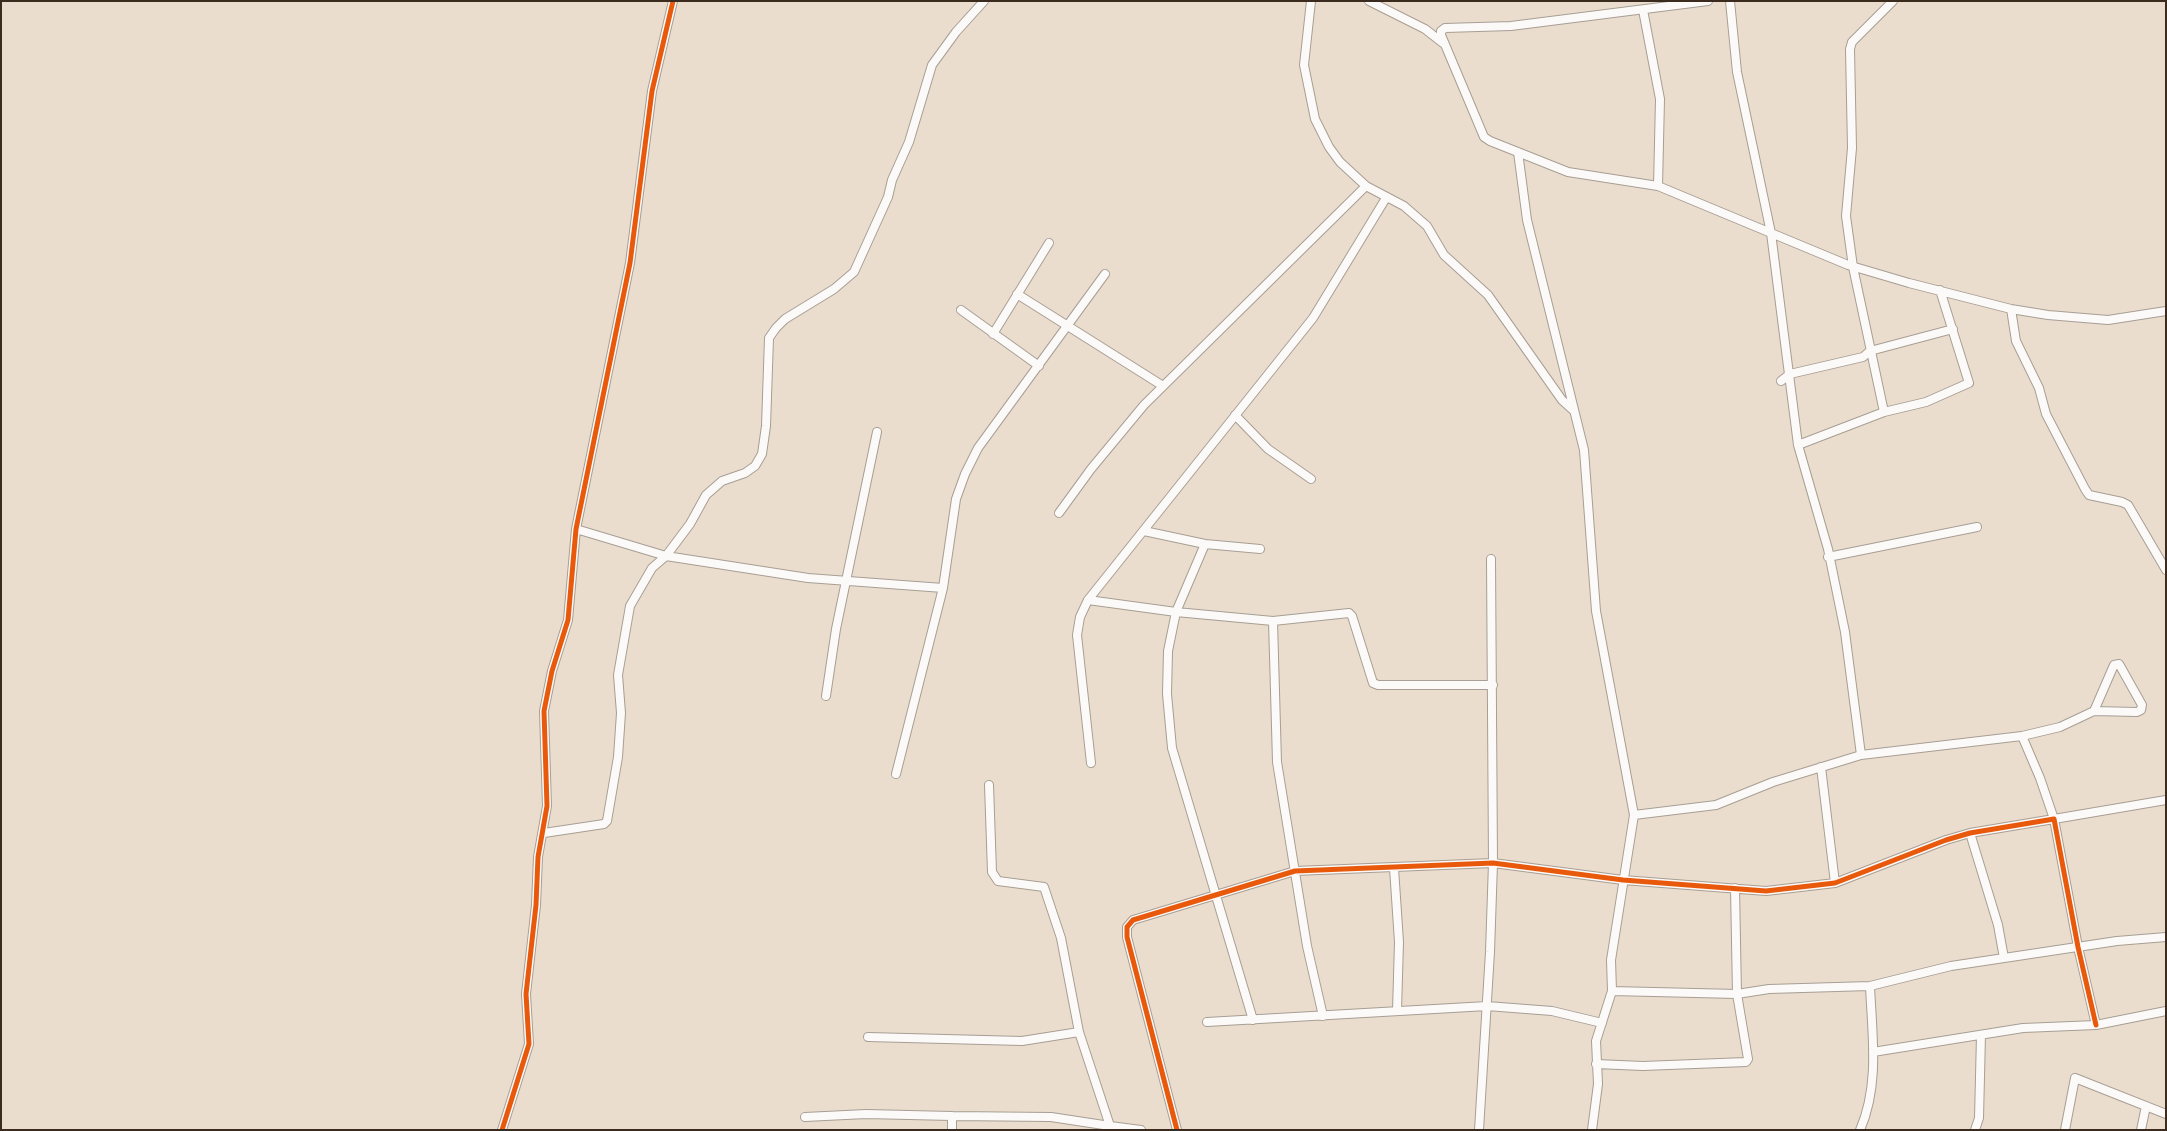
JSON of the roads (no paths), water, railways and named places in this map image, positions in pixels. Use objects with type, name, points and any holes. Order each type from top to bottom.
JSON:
[{"type":"street","points":[[502,1130],[528,1052],[526,994],[536,905],[538,857],[544,833],[547,781],[544,711],[552,671],[568,620],[576,529],[630,263],[652,91],[672,1]]},
{"type":"street","points":[[544,833],[604,824],[609,818],[618,757],[621,713],[618,675],[630,606],[652,568],[666,556],[713,487],[722,481],[745,474],[755,466],[762,454],[766,426],[769,338],[785,319],[834,289],[854,272],[888,197],[892,180],[909,142],[932,65],[956,32],[984,1]]},
{"type":"street","points":[[1311,1],[1304,65],[1314,119],[1334,154],[1366,186],[1404,206],[1427,226],[1444,254],[1488,295],[1562,400],[1573,410]]},
{"type":"street","points":[[1369,1],[1426,29],[1445,46]]},
{"type":"street","points":[[1708,1],[1512,26],[1445,28],[1442,30],[1442,35],[1484,137],[1572,173],[1658,186],[1853,266],[2011,309],[2048,315],[2108,320],[2166,311]]},
{"type":"street","points":[[1730,1],[1737,72],[1771,233],[1798,445],[1828,549],[1828,557],[1845,632],[1861,755]]},
{"type":"street","points":[[1884,412],[1853,266],[1846,216],[1852,148],[1850,49],[1852,42],[1893,1]]},
{"type":"street","points":[[1643,10],[1660,100],[1658,186]]},
{"type":"street","points":[[1518,152],[1527,220],[1560,346],[1573,410],[1584,450],[1596,611],[1634,815],[1611,960],[1612,991],[1596,1041],[1598,1084],[1592,1130]]},
{"type":"street","points":[[1059,512],[1096,462],[1163,386],[1366,186]]},
{"type":"street","points":[[1091,763],[1077,635],[1080,617],[1088,600],[1313,318],[1386,198]]},
{"type":"street","points":[[993,334],[1049,242]]},
{"type":"street","points":[[896,774],[943,588],[956,499],[965,474],[978,448],[1105,274]]},
{"type":"street","points":[[1798,445],[1884,412],[1926,402],[1969,383],[1940,290]]},
{"type":"street","points":[[1017,294],[1163,386]]},
{"type":"street","points":[[2011,309],[2016,341],[2039,388],[2046,414],[2089,495],[2128,505],[2166,570]]},
{"type":"street","points":[[961,310],[1038,366]]},
{"type":"street","points":[[1781,381],[1790,374],[1863,357],[1870,352],[1953,329]]},
{"type":"street","points":[[1236,415],[1268,448],[1311,479]]},
{"type":"street","points":[[826,696],[836,629],[848,581],[877,432]]},
{"type":"street","points":[[1828,557],[1977,527]]},
{"type":"street","points":[[576,529],[666,556],[808,578],[943,588]]},
{"type":"street","points":[[1144,531],[1205,544],[1260,550]]},
{"type":"street","points":[[1205,544],[1176,612],[1168,651],[1168,694],[1172,748],[1252,1020]]},
{"type":"street","points":[[1479,1130],[1493,863],[1491,559]]},
{"type":"street","points":[[1088,600],[1176,612],[1273,621],[1349,613],[1352,616],[1370,678],[1378,685],[1493,685]]},
{"type":"street","points":[[1273,621],[1277,762],[1307,946],[1323,1016]]},
{"type":"street","points":[[1634,815],[1716,805],[1772,782],[1861,755],[2022,736],[2060,727],[2094,712],[2136,712],[2141,710],[2142,705],[2120,664],[2114,665],[2094,712]]},
{"type":"street","points":[[2022,736],[2040,778],[2054,819],[2078,947],[2096,1025]]},
{"type":"street","points":[[1821,768],[1835,884]]},
{"type":"street","points":[[989,785],[992,872],[998,881],[1044,887],[1061,938],[1079,1032],[1110,1126]]},
{"type":"street","points":[[1177,1130],[1128,937],[1127,927],[1133,920],[1295,871],[1493,863],[1623,880],[1766,891],[1835,884],[1946,840],[1970,833],[2166,800]]},
{"type":"street","points":[[1970,833],[1998,925],[2004,958]]},
{"type":"street","points":[[1394,868],[1399,942],[1397,1011]]},
{"type":"street","points":[[1596,1064],[1744,1063],[1748,1059],[1737,994],[1736,888]]},
{"type":"street","points":[[1612,991],[1737,994],[1769,989],[1870,986],[1951,966],[2117,941],[2166,937]]},
{"type":"street","points":[[1860,1130],[1867,1113],[1873,1083],[1870,986]]},
{"type":"street","points":[[1207,1022],[1487,1006],[1552,1011],[1602,1023]]},
{"type":"street","points":[[1873,1052],[2024,1028],[2096,1025],[2166,1011]]},
{"type":"street","points":[[868,1037],[1022,1041],[1079,1032]]},
{"type":"street","points":[[1975,1130],[1979,1118],[1981,1035]]},
{"type":"street","points":[[2064,1130],[2075,1078],[2166,1114]]},
{"type":"street","points":[[2141,1130],[2146,1106]]},
{"type":"street","points":[[805,1117],[866,1114],[1051,1117],[1141,1130]]},
{"type":"street","points":[[952,1116],[952,1130]]}]
